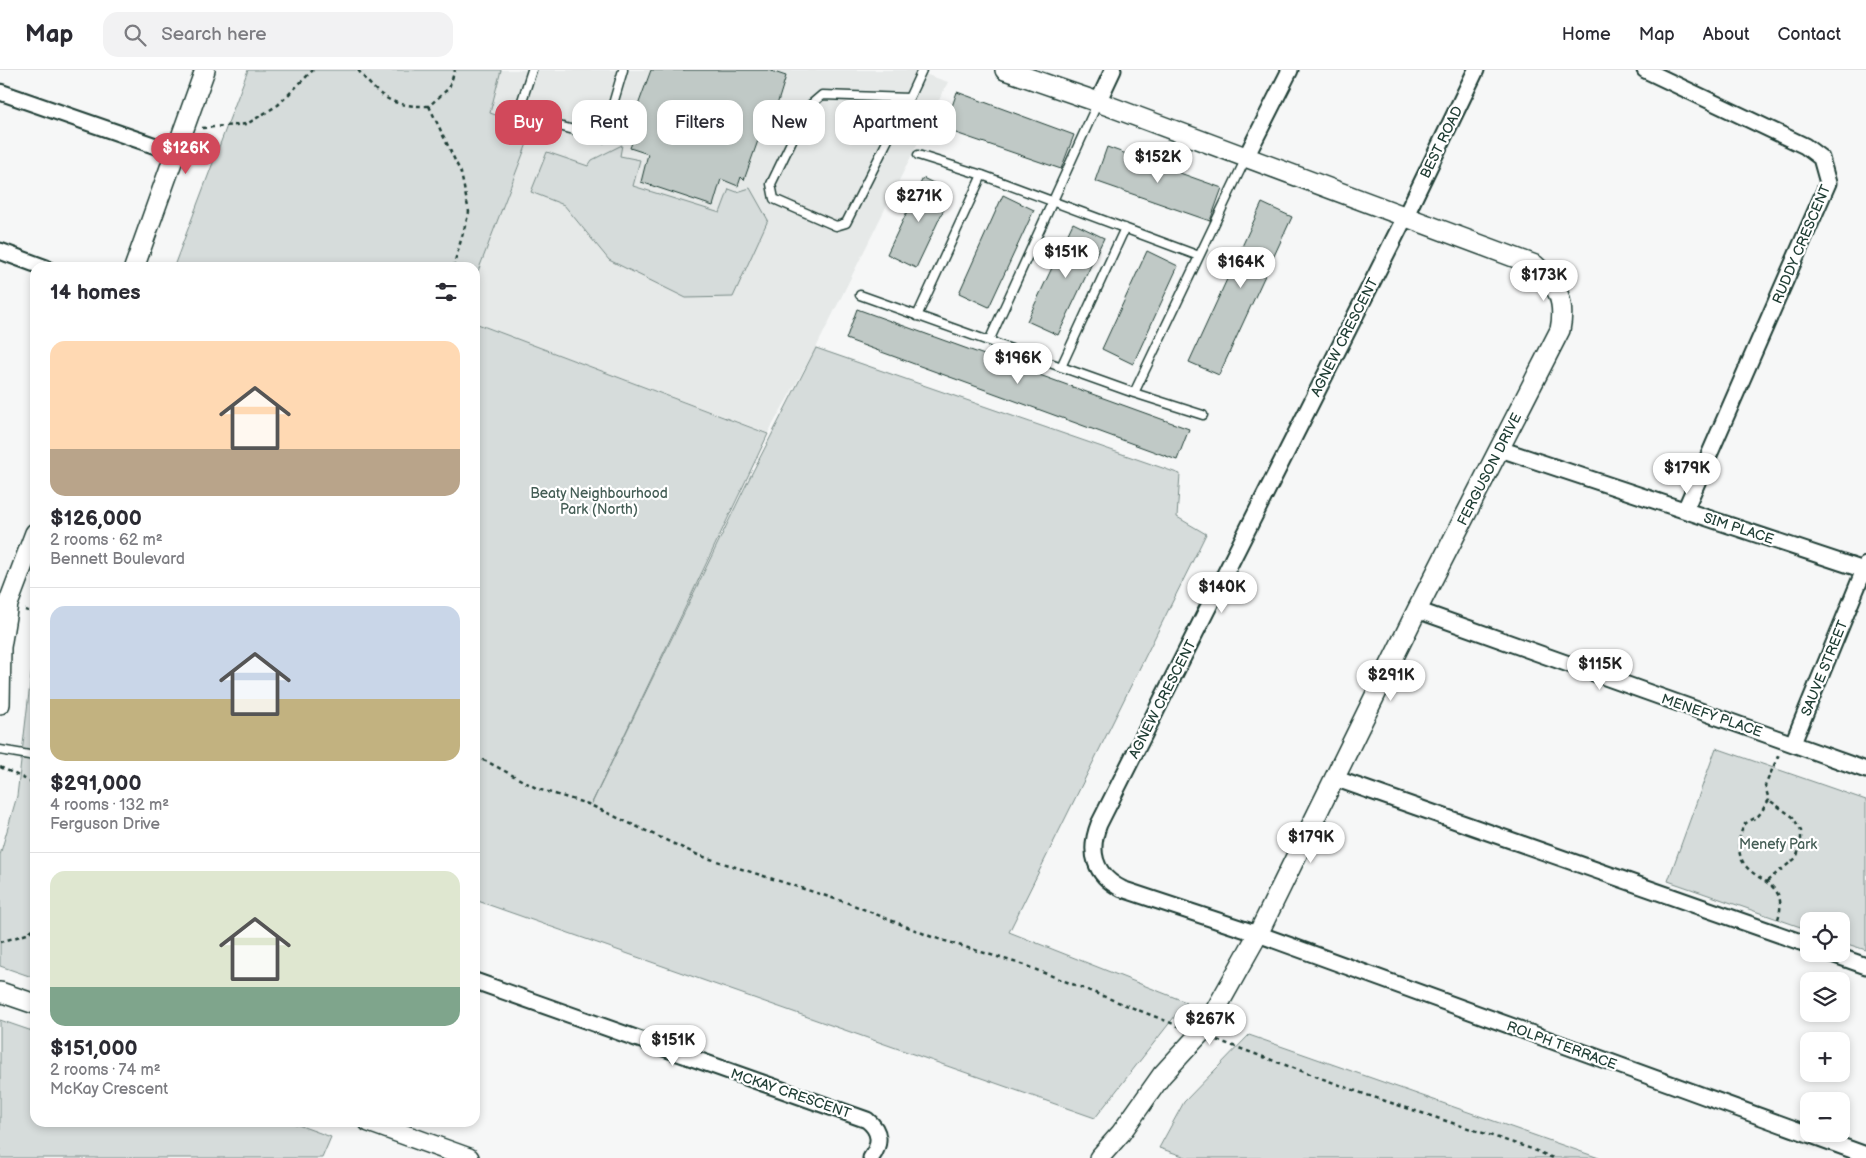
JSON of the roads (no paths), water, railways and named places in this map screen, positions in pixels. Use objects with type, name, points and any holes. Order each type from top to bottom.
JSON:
[{"type":"street","points":[[136,262],[205,70]]},
{"type":"street","name":"FERGUSON DRIVE","points":[[1005,70],[1098,102],[1406,215],[1535,265],[1549,277],[1560,297],[1563,315],[1560,330],[1417,610],[1258,934],[1206,1026],[1162,1075],[1121,1133],[1099,1158]]},
{"type":"street","points":[[1098,102],[1114,70]]},
{"type":"street","points":[[1246,157],[1290,70]]},
{"type":"street","name":"BEST ROAD","points":[[1406,215],[1476,70]]},
{"type":"street","name":"RUDDY CRESCENT","points":[[1645,70],[1805,146],[1821,158],[1828,183],[1685,510]]},
{"type":"street","points":[[0,92],[176,153]]},
{"type":"street","name":"AGNEW CRESCENT","points":[[1258,934],[1122,889],[1109,882],[1100,870],[1094,855],[1093,840],[1406,215]]},
{"type":"street","points":[[0,251],[30,262]]},
{"type":"street","name":"SIM PLACE","points":[[1500,448],[1685,510],[1865,567]]},
{"type":"street","points":[[0,704],[1,648],[8,604],[30,546]]},
{"type":"street","name":"SAUVE STREET","points":[[1789,742],[1865,567]]},
{"type":"street","name":"MENEFY PLACE","points":[[1417,610],[1866,770]]},
{"type":"street","points":[[1334,778],[1800,942]]},
{"type":"street","name":"ROLPH TERRACE","points":[[1258,934],[1866,1155]]},
{"type":"street","points":[[1850,960],[1866,966]]},
{"type":"street","name":"MCKAY CRESCENT","points":[[480,983],[867,1120],[874,1126],[879,1135],[878,1148],[871,1158]]},
{"type":"street","points":[[0,992],[30,1002]]},
{"type":"street","points":[[397,1127],[469,1158]]},
{"type":"lane","points":[[532,70],[519,110],[530,118],[603,138],[623,70]]},
{"type":"lane","points":[[909,98],[822,94],[808,107],[771,184],[774,199],[836,226],[846,224],[909,98],[922,70]]},
{"type":"lane","points":[[989,342],[1098,102]]},
{"type":"lane","points":[[918,155],[982,175],[1199,256]]},
{"type":"lane","points":[[1134,394],[1246,157]]},
{"type":"lane","points":[[917,316],[982,175]]},
{"type":"lane","points":[[1061,367],[1125,228]]},
{"type":"lane","points":[[860,295],[1134,394],[1203,415]]},
{"type":"lane","points":[[0,750],[30,755]]},
{"type":"park label","name":"Beaty Neighbourhood Park (North)","points":[[599,502]]},
{"type":"park label","name":"Menefy Park","points":[[1778,844]]}]
